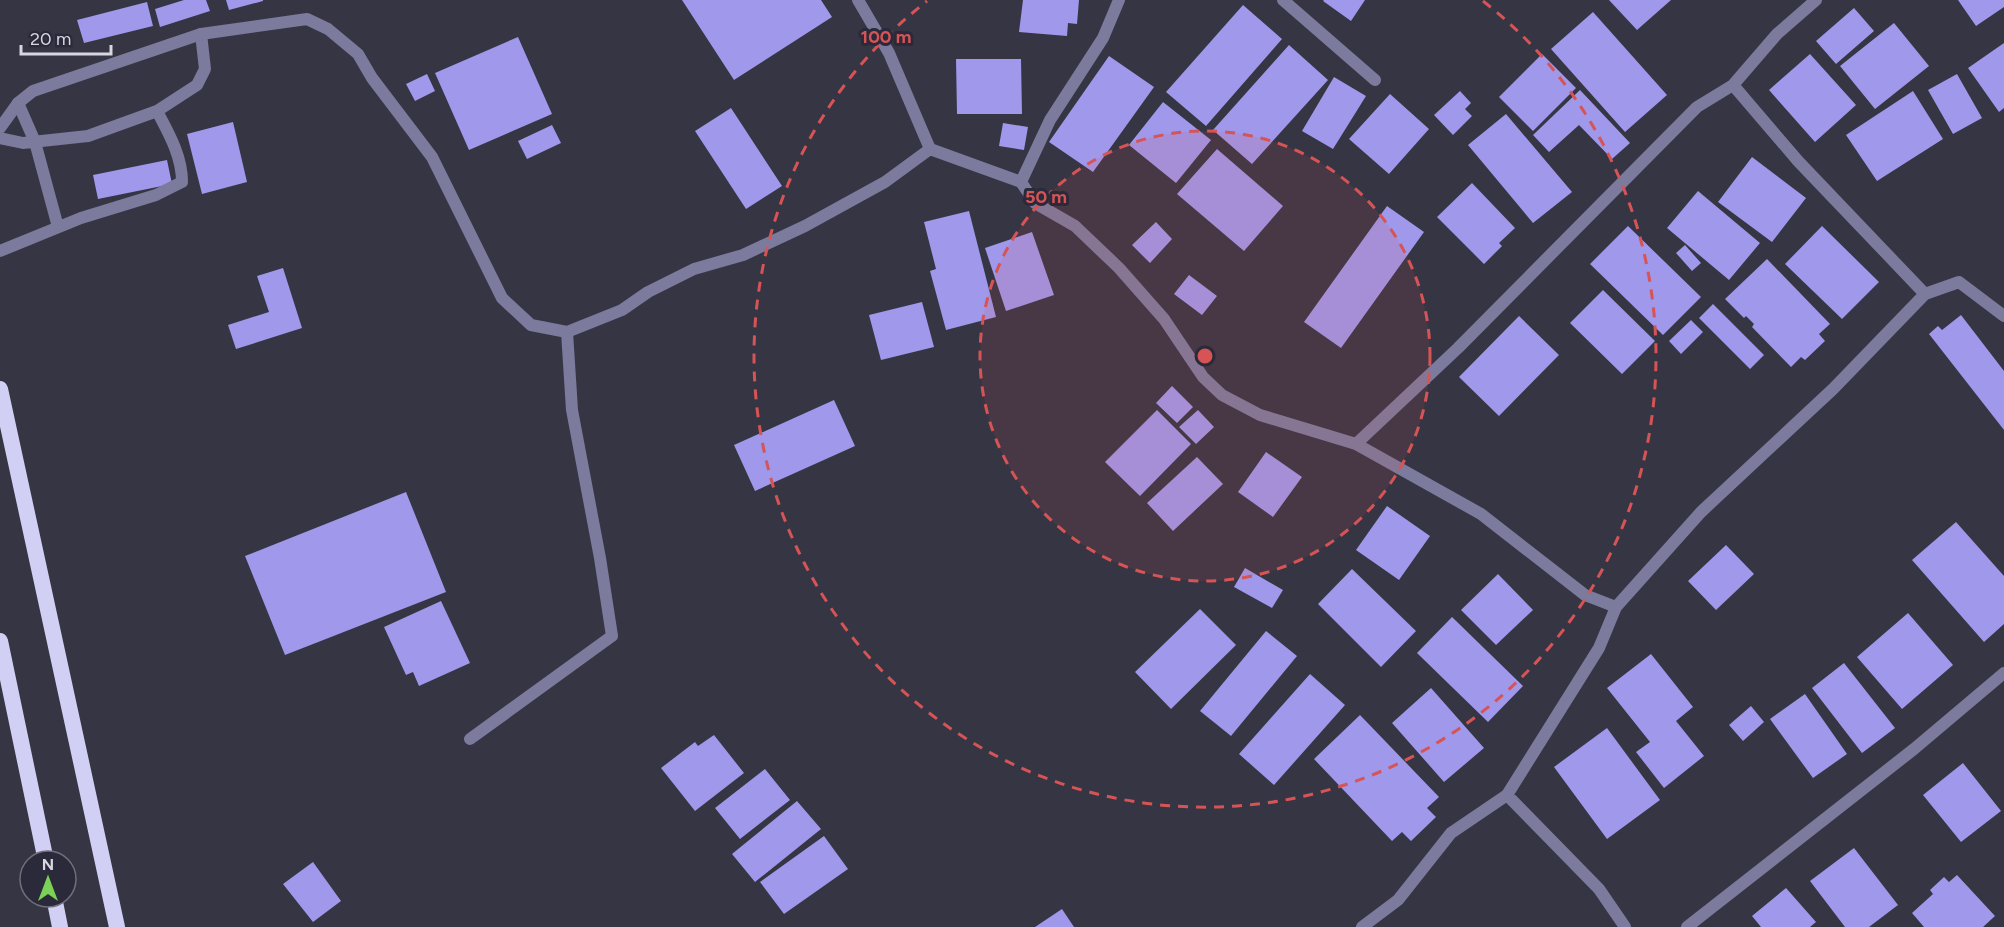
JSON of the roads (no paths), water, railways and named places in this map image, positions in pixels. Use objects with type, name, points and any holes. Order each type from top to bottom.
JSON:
[{"type":"highway","points":[[0,389],[117,927]]},
{"type":"highway","points":[[0,641],[43,849]]},
{"type":"highway","points":[[56,909],[60,927]]},
{"type":"street","points":[[858,0],[889,53],[930,150],[1021,182],[1035,203],[1074,226],[1119,268],[1164,319],[1203,377],[1222,395],[1260,415],[1356,444],[1481,514],[1585,595],[1616,607]]},
{"type":"street","points":[[1021,182],[1050,120],[1103,38],[1119,0]]},
{"type":"street","points":[[1283,0],[1375,80]]},
{"type":"street","points":[[1356,444],[1458,348],[1697,107],[1733,85],[1777,34],[1816,0]]},
{"type":"street","points":[[0,128],[18,103],[33,91],[201,34],[307,19],[328,29],[358,54],[372,78],[432,157],[502,298],[531,325],[567,332],[622,310],[648,291],[694,269],[744,255],[805,226],[885,182],[930,150]]},
{"type":"street","points":[[0,138],[23,142],[88,136],[157,111],[197,85],[205,69],[201,34]]},
{"type":"street","points":[[1733,85],[1798,161],[1925,294]]},
{"type":"street","points":[[18,103],[35,141],[58,227]]},
{"type":"street","points":[[0,251],[58,227],[156,195],[182,182],[182,167],[172,138],[157,111]]},
{"type":"street","points":[[1362,927],[1398,900],[1451,833],[1508,795],[1599,648],[1616,607],[1701,512],[1833,389],[1925,294],[1959,282],[2004,316]]},
{"type":"street","points":[[470,739],[612,636],[572,410],[567,332]]},
{"type":"street","points":[[1687,927],[1914,748],[2004,673]]},
{"type":"street","points":[[1508,795],[1599,889],[1625,927]]}]
